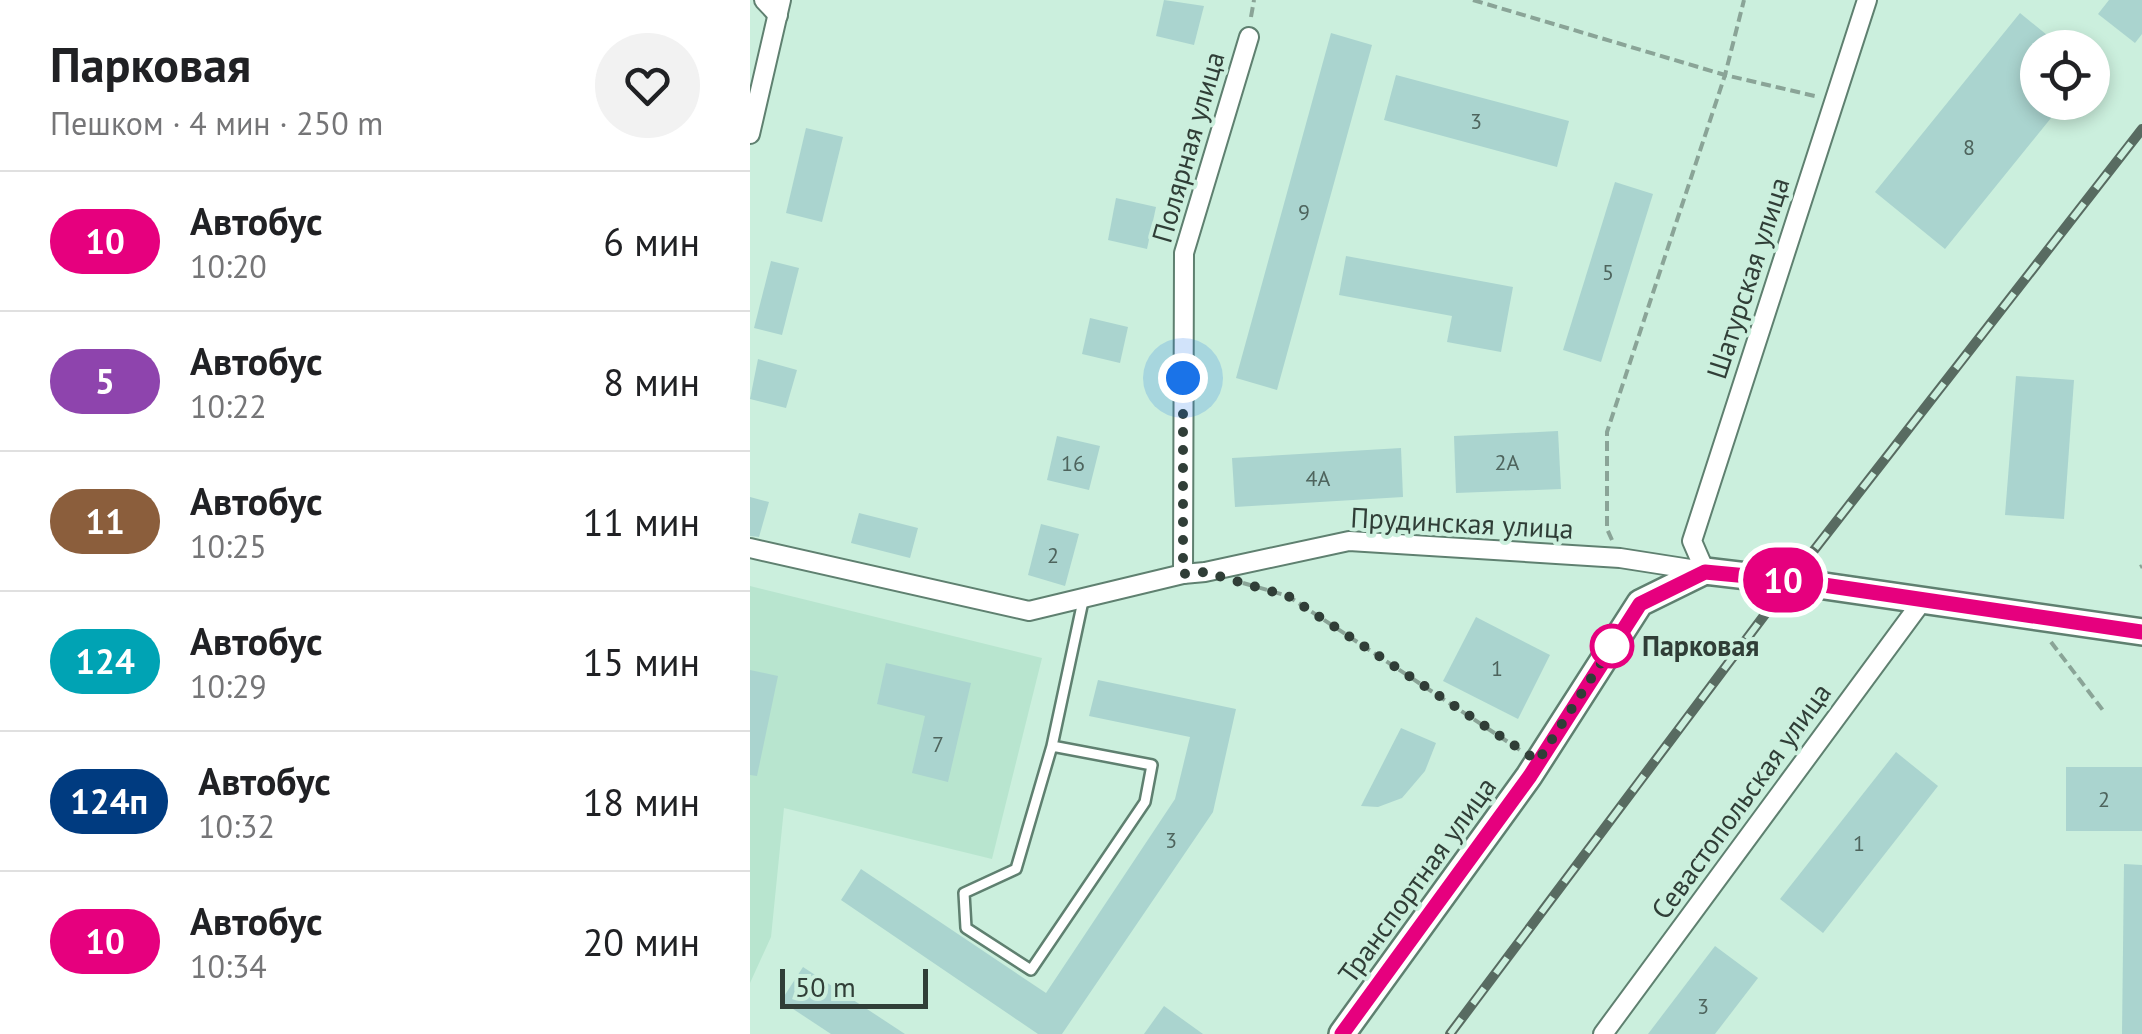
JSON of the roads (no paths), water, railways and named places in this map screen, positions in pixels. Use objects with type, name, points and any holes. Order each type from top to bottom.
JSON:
[{"type":"street","points":[[750,134],[780,8],[764,0]]},
{"type":"street","name":"Шатурская улица","points":[[1705,572],[1692,540],[1867,0]]},
{"type":"street","name":"Полярная улица","points":[[1183,574],[1184,252],[1249,37]]},
{"type":"street","name":"Прудинская улица","points":[[750,548],[1029,611],[1183,574],[1350,541],[1620,558],[1705,572]]},
{"type":"street","points":[[1705,572],[2142,632]]},
{"type":"street","name":"Транспортная улица","points":[[1342,1034],[1538,761],[1640,604],[1705,572]]},
{"type":"street","name":"Севастопольская улица","points":[[1603,1034],[1923,600]]},
{"type":"lane","points":[[1052,746],[1152,765],[1145,802],[1030,970],[966,928],[964,893],[1016,869],[1052,746],[1083,600]]},
{"type":"railway","points":[[1450,1034],[1790,581],[2142,129]]},
{"type":"place","name":"Парковая","points":[[1612,646]]}]
